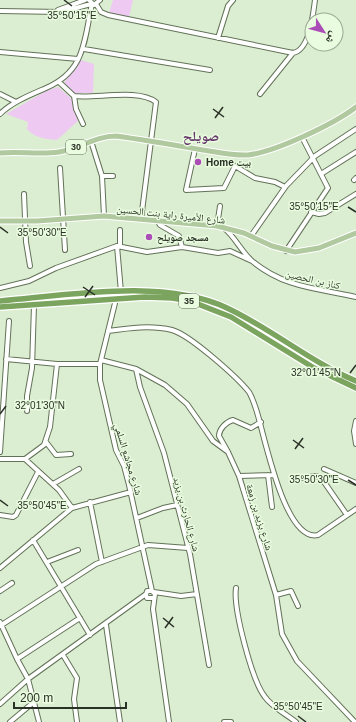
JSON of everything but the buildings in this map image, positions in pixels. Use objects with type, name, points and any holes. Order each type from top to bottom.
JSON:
[{"type":"highway","name":"35","points":[[0,302],[121,292],[157,291],[196,296],[219,304],[244,317],[329,368],[356,381]]},
{"type":"highway","name":"35","points":[[0,306],[8,307],[145,297],[172,298],[208,307],[235,319],[314,368],[356,388]]},
{"type":"main road","name":"30","points":[[0,153],[42,154],[61,152],[106,136],[116,136],[195,149],[247,155],[275,148],[302,137],[355,110]]},
{"type":"main road","name":"شارع الأميرة راية بنت الحسين","points":[[0,221],[26,222],[104,216],[220,226],[238,231],[286,251],[301,252],[311,250],[356,233]]},
{"type":"main road","points":[[0,297],[11,300]]},
{"type":"main road","points":[[0,310],[8,307]]},
{"type":"street","points":[[57,11],[85,0]]},
{"type":"street","points":[[218,38],[228,6],[233,0]]},
{"type":"street","points":[[260,94],[293,53],[298,51],[306,40],[315,0]]},
{"type":"street","points":[[0,11],[71,10],[96,2]]},
{"type":"street","points":[[96,2],[103,13],[152,25],[293,53]]},
{"type":"street","points":[[0,114],[16,102],[59,82],[78,59],[84,49],[90,19],[89,17],[96,2]]},
{"type":"street","points":[[84,49],[210,70]]},
{"type":"street","points":[[0,52],[78,59]]},
{"type":"street","points":[[59,82],[74,96],[76,109],[83,124]]},
{"type":"street","points":[[0,94],[16,102]]},
{"type":"street","points":[[74,96],[127,95],[154,101],[156,108],[141,219]]},
{"type":"street","points":[[251,236],[285,187],[313,160],[356,130]]},
{"type":"street","points":[[286,251],[328,189],[302,137]]},
{"type":"street","points":[[91,141],[102,176],[104,216]]},
{"type":"street","points":[[195,149],[186,190],[224,188],[235,166],[255,178],[276,182],[285,187]]},
{"type":"street","points":[[321,174],[356,152]]},
{"type":"street","points":[[60,168],[65,250]]},
{"type":"street","points":[[102,176],[113,176]]},
{"type":"street","points":[[24,194],[30,266]]},
{"type":"street","points":[[311,212],[323,214],[356,194]]},
{"type":"street","points":[[220,206],[220,226]]},
{"type":"street","points":[[156,220],[160,225],[179,236],[182,247]]},
{"type":"street","name":"كناز بن الحصين","points":[[220,226],[252,261],[268,273],[285,282],[356,297]]},
{"type":"street","points":[[120,230],[118,246],[121,292]]},
{"type":"street","points":[[234,240],[238,231]]},
{"type":"street","points":[[0,288],[29,281],[56,268],[118,246],[152,252],[182,247],[218,252],[230,251],[252,261]]},
{"type":"street","name":"شارع مجاشع السلمي","points":[[116,299],[101,362],[101,384],[116,450],[126,472],[149,576],[150,595],[169,722]]},
{"type":"street","points":[[27,411],[34,305]]},
{"type":"street","points":[[0,452],[9,321]]},
{"type":"street","points":[[108,331],[139,327],[170,330],[178,333],[211,356],[246,388],[253,399],[261,422],[274,475],[290,513],[296,523],[306,534],[312,536],[318,535],[356,509]]},
{"type":"street","name":"شارع يزيد بن زمعة","points":[[6,359],[57,364],[101,362],[136,370],[159,381],[187,404],[210,437],[228,452],[239,476],[276,595],[280,627],[293,655],[308,674],[355,722]]},
{"type":"street","points":[[0,459],[25,459],[42,448],[46,442],[50,427],[57,364]]},
{"type":"street","name":"شارع الحارث بن يزيد","points":[[136,370],[140,387],[164,453],[188,548],[208,665]]},
{"type":"street","points":[[228,452],[219,436],[221,429],[228,422],[233,420],[251,428],[261,422]]},
{"type":"street","points":[[356,421],[354,431],[356,444]]},
{"type":"street","points":[[46,442],[56,455],[71,454]]},
{"type":"street","points":[[25,459],[53,484],[72,508]]},
{"type":"street","points":[[324,468],[356,484]]},
{"type":"street","points":[[53,484],[79,469]]},
{"type":"street","points":[[0,515],[13,517],[16,515],[38,472]]},
{"type":"street","points":[[268,475],[272,507]]},
{"type":"street","points":[[239,476],[274,475]]},
{"type":"street","points":[[303,478],[316,476],[322,478],[347,515]]},
{"type":"street","points":[[0,568],[72,508],[131,492]]},
{"type":"street","points":[[90,502],[102,562]]},
{"type":"street","points":[[137,518],[163,508],[177,505]]},
{"type":"street","points":[[34,540],[90,635]]},
{"type":"street","points":[[39,722],[35,701],[28,679],[0,624],[62,586],[88,568],[102,562],[142,546],[154,544],[188,548]]},
{"type":"street","points":[[46,562],[78,550]]},
{"type":"street","points":[[0,592],[12,583]]},
{"type":"street","points":[[236,588],[236,604],[252,669],[263,696],[296,722]]},
{"type":"street","points":[[276,595],[291,591],[298,606]]},
{"type":"street","points":[[0,704],[28,679],[106,625],[137,600],[150,595],[164,594],[181,596],[197,594]]},
{"type":"street","points":[[17,659],[80,618]]},
{"type":"street","points":[[106,625],[120,722]]},
{"type":"street","points":[[63,655],[77,678],[74,699],[77,722]]},
{"type":"street","points":[[10,722],[35,701]]},
{"type":"street","points":[[224,722],[231,722]]},
{"type":"shaded area","points":[[113,0],[133,0],[129,17],[109,13]]},
{"type":"shaded area","points":[[81,60],[94,64],[93,93],[73,93],[64,86],[64,83]]},
{"type":"shaded area","points":[[58,87],[73,100],[78,121],[57,140],[37,136],[27,129],[28,122],[6,114],[46,91]]},
{"type":"place","name":"Home بيت","points":[[198,162]]},
{"type":"place","name":"مسجد صويلح","points":[[149,237]]},
{"type":"district","name":"صويلح","points":[[201,136]]}]
